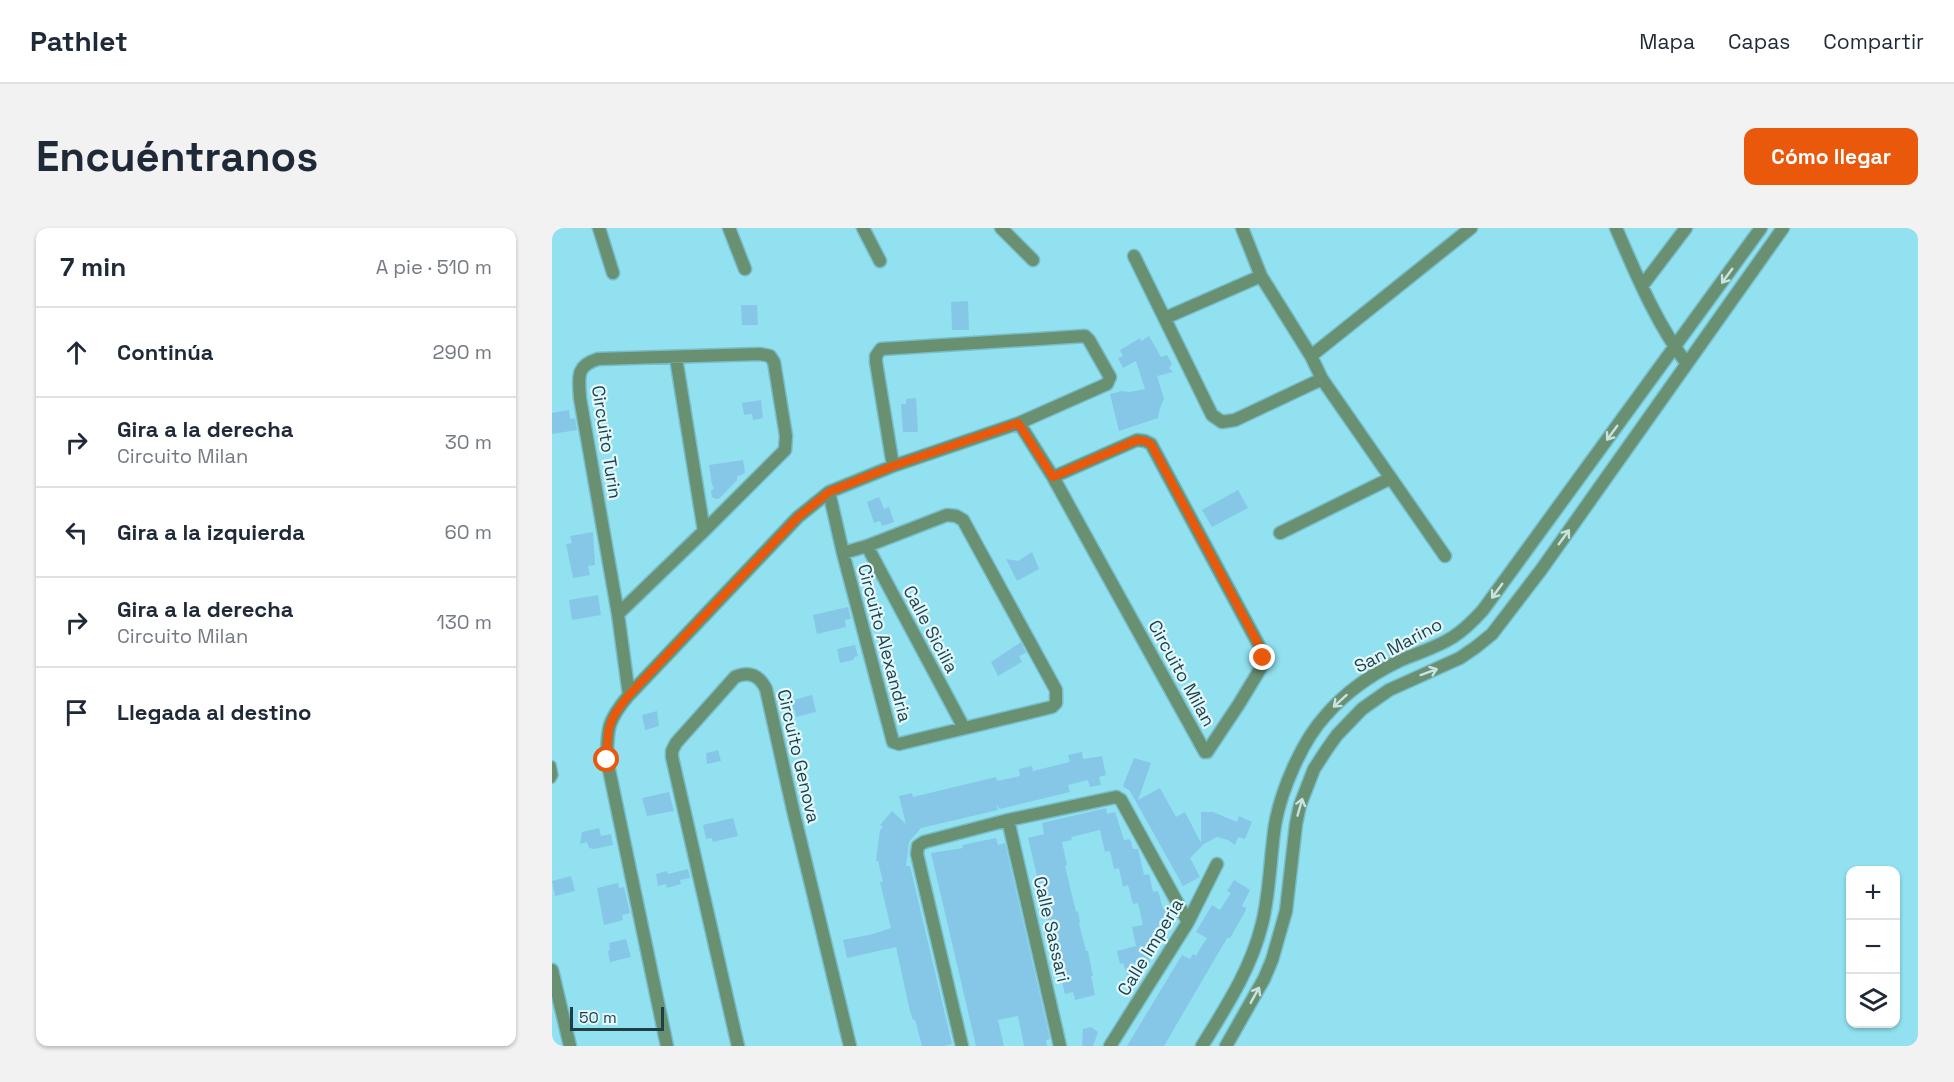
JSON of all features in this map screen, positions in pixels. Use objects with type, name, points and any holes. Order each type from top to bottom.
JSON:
[{"type":"street","points":[[599,228],[613,273]]},
{"type":"street","points":[[729,228],[745,269]]},
{"type":"street","points":[[863,228],[880,261]]},
{"type":"street","points":[[1000,228],[1033,260]]},
{"type":"street","points":[[1242,228],[1261,276],[1311,356],[1322,379],[1444,556]]},
{"type":"street","points":[[1311,356],[1471,228]]},
{"type":"street","points":[[1616,228],[1642,286],[1675,347],[1687,364]]},
{"type":"street","points":[[1642,286],[1686,228]]},
{"type":"street","name":"San Marino","points":[[1202,1046],[1245,975],[1256,945],[1263,923],[1280,803],[1290,775],[1315,728],[1343,698],[1371,676],[1452,638],[1483,610],[1761,228]]},
{"type":"street","name":"San Marino","points":[[1226,1046],[1264,979],[1279,941],[1286,911],[1300,805],[1314,769],[1327,748],[1362,709],[1389,690],[1460,658],[1492,634],[1541,570],[1783,228]]},
{"type":"street","points":[[1134,256],[1212,415],[1222,422],[1235,420],[1322,379]]},
{"type":"street","points":[[1165,318],[1261,276]]},
{"type":"street","points":[[667,1046],[607,760],[607,733],[615,712],[798,517],[829,492],[893,466],[1018,423],[1107,384],[1110,377],[1085,336],[885,348],[878,352],[876,362],[893,466]]},
{"type":"street","name":"Circuito Turin","points":[[629,695],[618,614],[580,398],[580,372],[583,366],[598,359],[760,354],[770,356],[774,362],[786,447],[782,454],[704,531]]},
{"type":"street","points":[[618,614],[704,531],[676,358]]},
{"type":"street","name":"Circuito Milan","points":[[1018,423],[1053,477],[1207,752],[1262,666],[1262,651],[1151,444],[1137,440],[1053,477]]},
{"type":"street","points":[[1280,533],[1391,478]]},
{"type":"street","name":"Circuito Alexandria","points":[[829,492],[891,740],[894,743],[899,744],[964,728],[1052,706],[1056,703],[1058,697],[1056,690],[963,520],[947,515],[867,546]]},
{"type":"street","points":[[843,554],[867,546]]},
{"type":"street","name":"Calle Sicilia","points":[[867,546],[964,728]]},
{"type":"street","name":"Circuito Genova","points":[[738,1046],[672,757],[676,743],[735,677],[742,674],[757,677],[766,689],[850,1046]]},
{"type":"street","points":[[962,1046],[917,854],[918,846],[924,842],[1008,820],[1116,797],[1121,800],[1188,922]]},
{"type":"street","name":"Calle Sassari","points":[[1008,820],[1060,1046]]},
{"type":"street","name":"Calle Imperia","points":[[1110,1046],[1188,922],[1217,864]]},
{"type":"street","points":[[552,970],[570,1046]]},
{"type":"lane","points":[[552,765],[554,776],[552,779]]},
{"type":"building","points":[[968,301],[969,330],[952,330],[951,302]]},
{"type":"building","points":[[741,305],[757,305],[758,325],[742,325]]},
{"type":"building","points":[[1149,336],[1161,357],[1167,355],[1172,364],[1169,368],[1173,372],[1157,376],[1164,399],[1158,418],[1119,431],[1110,394],[1145,389],[1136,361],[1123,368],[1118,358],[1123,356],[1120,350],[1140,338],[1141,341]]},
{"type":"building","points":[[916,398],[918,432],[903,432],[901,404],[906,404],[906,399]]},
{"type":"building","points":[[761,400],[763,418],[753,420],[752,414],[744,415],[742,403]]},
{"type":"building","points":[[569,410],[570,419],[575,418],[577,430],[552,434],[552,413]]},
{"type":"building","points":[[743,460],[745,472],[737,476],[737,480],[720,498],[712,497],[711,491],[714,488],[709,465]]},
{"type":"building","points":[[1238,490],[1248,508],[1212,527],[1202,510]]},
{"type":"building","points":[[879,497],[884,509],[889,507],[894,522],[882,526],[880,521],[874,523],[867,502]]},
{"type":"building","points":[[593,532],[595,565],[588,566],[590,575],[573,578],[566,544],[572,543],[570,536]]},
{"type":"building","points":[[1032,552],[1039,569],[1017,581],[1006,559],[1018,561]]},
{"type":"building","points":[[598,595],[601,615],[572,620],[569,600]]},
{"type":"building","points":[[848,607],[851,619],[845,620],[846,627],[817,634],[813,615]]},
{"type":"building","points":[[1021,642],[1026,653],[1019,656],[1022,662],[998,676],[991,662]]},
{"type":"building","points":[[855,645],[858,656],[840,663],[837,649]]},
{"type":"building","points":[[812,695],[816,712],[796,717],[795,710],[787,711],[785,702]]},
{"type":"building","points":[[657,711],[659,726],[645,730],[642,715]]},
{"type":"building","points":[[718,750],[721,761],[707,764],[706,753]]},
{"type":"building","points":[[1082,752],[1083,759],[1102,756],[1106,775],[1099,777],[1101,785],[1090,787],[1088,780],[1068,785],[1070,792],[1000,809],[996,804],[998,810],[921,828],[909,842],[906,866],[910,866],[952,1044],[922,1046],[915,1020],[910,1011],[896,947],[847,958],[843,940],[891,928],[880,882],[883,882],[878,861],[876,861],[880,830],[883,827],[880,825],[892,811],[906,824],[899,796],[912,793],[913,797],[996,777],[997,781],[1020,776],[1019,769],[1032,766],[1033,771],[1070,762],[1068,755]]},
{"type":"building","points":[[1134,758],[1151,763],[1138,800],[1160,788],[1176,817],[1185,812],[1201,843],[1201,812],[1213,812],[1237,822],[1239,816],[1252,822],[1245,839],[1238,837],[1235,845],[1217,837],[1202,845],[1190,858],[1200,877],[1183,886],[1130,791],[1123,786]]},
{"type":"building","points":[[669,792],[674,811],[647,816],[642,798]]},
{"type":"building","points":[[1106,808],[1107,814],[1115,812],[1124,840],[1130,839],[1133,849],[1138,849],[1144,875],[1149,874],[1153,892],[1158,891],[1163,909],[1168,908],[1171,918],[1159,921],[1163,939],[1146,944],[1150,962],[1137,966],[1138,972],[1127,975],[1123,963],[1120,964],[1117,951],[1136,946],[1132,927],[1143,925],[1138,903],[1133,904],[1128,885],[1123,887],[1119,868],[1114,869],[1110,851],[1105,852],[1100,830],[1071,837],[1072,840],[1062,842],[1067,865],[1065,866],[1076,912],[1078,911],[1086,951],[1088,951],[1095,995],[1075,1000],[1073,992],[1065,994],[1028,838],[1044,834],[1042,823]]},
{"type":"building","points":[[733,818],[738,836],[713,842],[712,838],[706,839],[703,825]]},
{"type":"building","points":[[599,828],[601,836],[611,834],[613,845],[594,849],[589,848],[587,842],[580,844],[582,832]]},
{"type":"building","points":[[996,838],[998,845],[1005,843],[1050,1039],[1046,1040],[1047,1046],[1024,1046],[1018,1016],[998,1020],[1004,1046],[976,1046],[931,853],[963,848],[962,845]]},
{"type":"building","points":[[688,869],[690,878],[680,880],[681,884],[667,888],[666,884],[658,886],[656,874],[667,871],[668,874]]},
{"type":"building","points":[[571,876],[575,891],[555,896],[552,881]]},
{"type":"building","points":[[1234,880],[1250,890],[1242,906],[1246,910],[1230,938],[1227,938],[1164,1046],[1127,1046],[1182,955],[1190,959],[1193,954],[1196,956],[1207,938],[1196,932],[1212,905],[1220,910],[1231,893],[1227,891]]},
{"type":"building","points":[[618,883],[619,888],[624,887],[630,913],[622,915],[623,920],[604,925],[597,888]]},
{"type":"building","points":[[626,939],[631,957],[610,962],[609,943]]},
{"type":"building","points":[[1091,1027],[1098,1032],[1093,1046],[1082,1046],[1083,1029]]},
{"type":"route","points":[[607,760],[607,733],[615,712],[798,517],[829,492],[893,466],[1018,423],[1053,477],[1137,440],[1151,444],[1262,651],[1263,658]]}]
